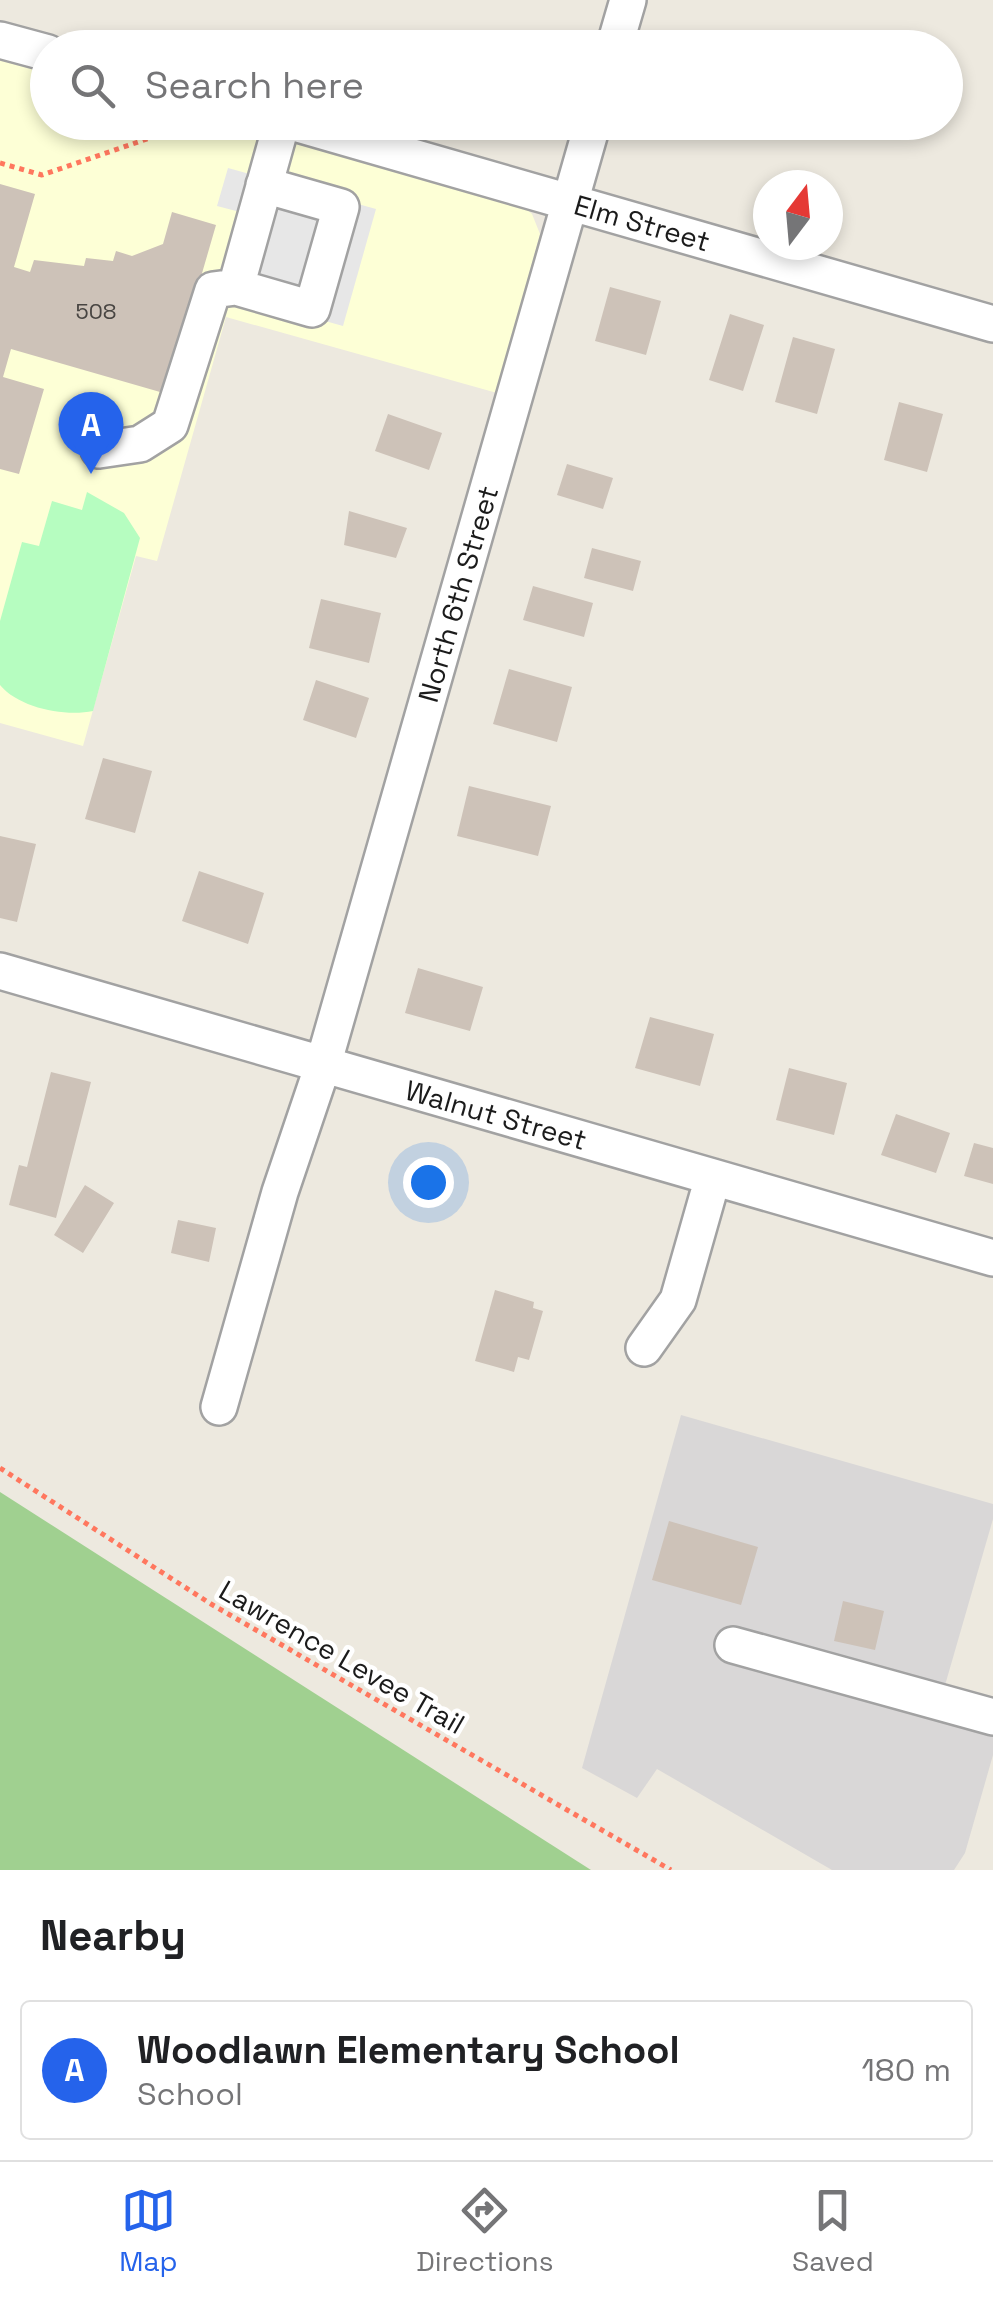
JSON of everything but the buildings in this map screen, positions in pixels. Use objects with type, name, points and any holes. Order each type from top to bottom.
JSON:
[{"type":"street","points":[[615,30],[617,2]]},
{"type":"street","points":[[0,40],[30,48]]},
{"type":"street","points":[[236,287],[277,140]]},
{"type":"street","name":"Elm Street","points":[[354,140],[993,324]]},
{"type":"street","name":"North 6th Street","points":[[219,1408],[280,1192],[323,1065],[587,140]]},
{"type":"street","points":[[99,450],[140,444],[170,425],[214,290],[236,287],[312,309],[341,207],[264,185]]},
{"type":"street","name":"Walnut Street","points":[[0,971],[993,1258]]},
{"type":"street","points":[[644,1348],[678,1300],[713,1177]]},
{"type":"street","points":[[733,1645],[993,1717]]},
{"type":"path","points":[[0,164],[42,176],[145,140]]},
{"type":"path","name":"Lawrence Levee Trail","points":[[0,1468],[211,1604],[671,1870]]},
{"type":"shaded area","points":[[0,56],[30,65],[30,140],[292,140],[522,205],[532,214],[540,234],[497,393],[226,317],[157,561],[136,556],[83,746],[0,723]]},
{"type":"shaded area","points":[[228,168],[376,209],[343,326],[219,291],[240,212],[217,206]]},
{"type":"shaded area","points":[[681,1415],[993,1504],[993,1519],[937,1713],[993,1730],[993,1755],[965,1853],[954,1870],[832,1870],[657,1769],[637,1798],[582,1768]]},
{"type":"green space","points":[[87,492],[124,513],[140,538],[93,711],[56,711],[19,700],[0,685],[0,621],[22,542],[39,546],[52,501],[82,510]]},
{"type":"green space","points":[[0,1492],[591,1870],[0,1870]]},
{"type":"place","name":"Woodlawn Elementary School","points":[[91,474]]}]
